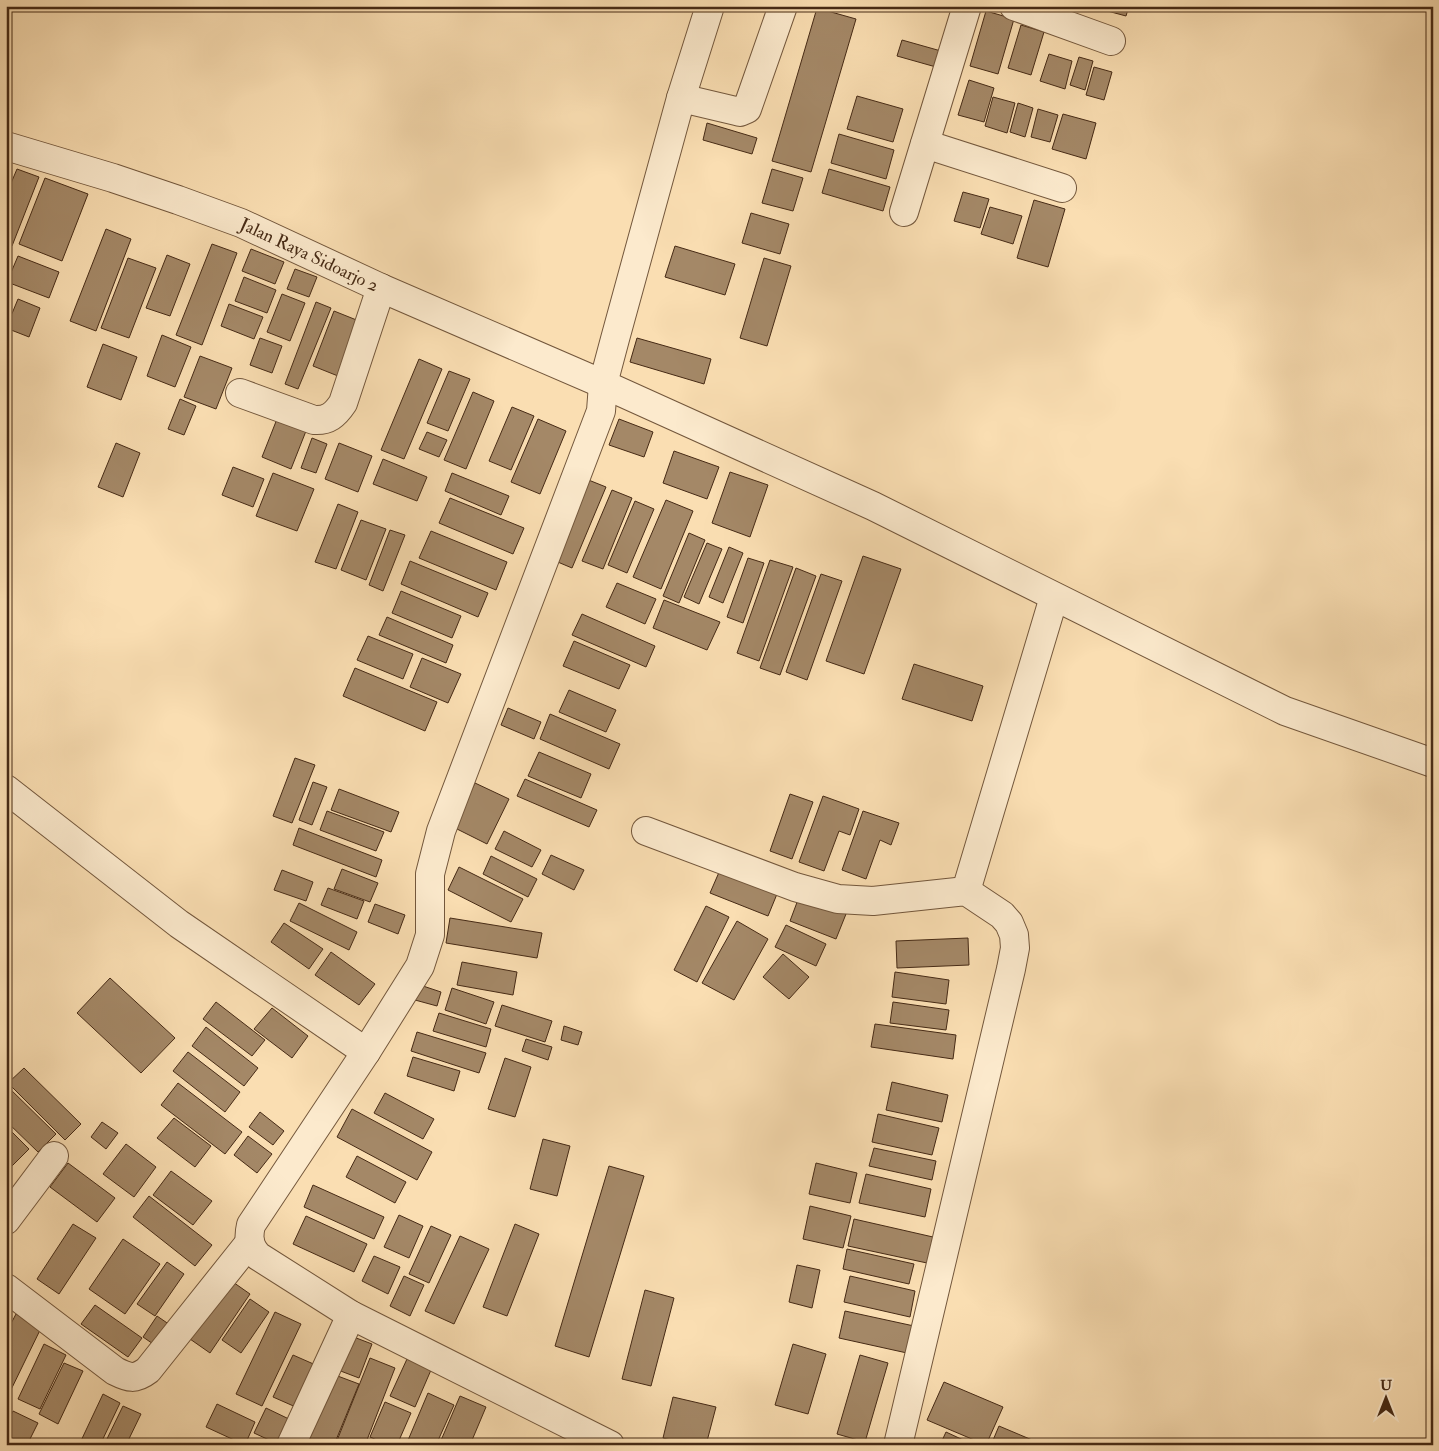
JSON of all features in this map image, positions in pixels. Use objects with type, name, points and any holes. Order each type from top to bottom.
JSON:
[{"type":"street","points":[[610,1445],[352,1315],[258,1256],[252,1249],[249,1234],[251,1225],[366,1052],[420,966],[430,935],[430,874],[441,831],[510,645],[601,411],[604,384],[680,98],[710,6]]},
{"type":"street","points":[[680,98],[740,112],[747,109],[782,6]]},
{"type":"street","points":[[904,212],[968,6]]},
{"type":"street","points":[[1014,6],[1111,41]]},
{"type":"street","points":[[925,144],[1062,188]]},
{"type":"street","name":"Jalan Raya Sidoarjo 2","points":[[6,146],[113,178],[241,223],[381,288],[604,384],[873,506],[1285,712],[1433,763]]},
{"type":"street","points":[[240,392],[314,420],[323,421],[331,417],[343,403],[381,288]]},
{"type":"street","points":[[966,891],[1054,597]]},
{"type":"street","points":[[6,789],[179,924],[366,1052]]},
{"type":"street","points":[[646,831],[795,887],[838,899],[873,901],[966,891],[1002,915],[1009,923],[1014,935],[1015,948],[898,1445]]},
{"type":"street","points":[[6,1220],[54,1156]]},
{"type":"street","points":[[6,1288],[115,1371],[132,1378],[140,1377],[148,1370],[250,1242]]},
{"type":"street","points":[[291,1445],[352,1315]]},
{"type":"building","points":[[1100,6],[1129,6],[1126,16],[1100,9]]},
{"type":"building","points":[[817,8],[856,19],[811,172],[772,161]]},
{"type":"building","points":[[986,11],[1014,19],[998,74],[970,66]]},
{"type":"building","points":[[1021,25],[1044,32],[1031,75],[1008,68]]},
{"type":"building","points":[[902,40],[941,51],[936,67],[897,56]]},
{"type":"building","points":[[1049,54],[1072,61],[1065,89],[1040,81]]},
{"type":"building","points":[[1079,57],[1093,61],[1085,90],[1070,85]]},
{"type":"building","points":[[1094,67],[1112,72],[1104,100],[1086,95]]},
{"type":"building","points":[[969,80],[994,88],[984,122],[958,115]]},
{"type":"building","points":[[857,96],[903,109],[893,142],[847,129]]},
{"type":"building","points":[[993,97],[1015,103],[1007,133],[985,126]]},
{"type":"building","points":[[1018,103],[1033,108],[1025,137],[1010,132]]},
{"type":"building","points":[[1038,109],[1058,115],[1050,142],[1031,137]]},
{"type":"building","points":[[1063,114],[1096,123],[1086,159],[1052,149]]},
{"type":"building","points":[[707,123],[757,138],[752,154],[703,140]]},
{"type":"building","points":[[839,134],[894,150],[886,179],[831,163]]},
{"type":"building","points":[[17,169],[39,177],[12,246],[6,244],[6,195]]},
{"type":"building","points":[[772,169],[803,178],[793,211],[762,203]]},
{"type":"building","points":[[829,169],[890,187],[883,211],[822,193]]},
{"type":"building","points":[[45,178],[88,194],[62,261],[19,244]]},
{"type":"building","points":[[963,192],[989,199],[980,228],[954,221]]},
{"type":"building","points":[[1034,200],[1065,209],[1048,267],[1017,258]]},
{"type":"building","points":[[990,207],[1022,216],[1013,244],[981,234]]},
{"type":"building","points":[[751,213],[789,224],[780,254],[742,243]]},
{"type":"building","points":[[106,229],[131,239],[96,331],[70,321]]},
{"type":"building","points":[[212,244],[237,253],[202,345],[176,335]]},
{"type":"building","points":[[675,246],[735,264],[725,295],[665,277]]},
{"type":"building","points":[[251,249],[284,262],[275,284],[242,271]]},
{"type":"building","points":[[167,255],[190,264],[170,316],[146,308]]},
{"type":"building","points":[[18,256],[59,272],[49,298],[7,282]]},
{"type":"building","points":[[128,258],[156,268],[129,338],[101,328]]},
{"type":"building","points":[[764,258],[791,266],[767,346],[740,338]]},
{"type":"building","points":[[295,269],[317,277],[309,297],[287,289]]},
{"type":"building","points":[[244,277],[276,290],[267,313],[235,301]]},
{"type":"building","points":[[282,294],[305,303],[290,341],[267,332]]},
{"type":"building","points":[[18,299],[40,308],[29,337],[6,328]]},
{"type":"building","points":[[316,302],[331,308],[298,389],[285,384]]},
{"type":"building","points":[[229,304],[263,317],[254,339],[221,326]]},
{"type":"building","points":[[334,311],[359,321],[338,376],[313,366]]},
{"type":"building","points":[[162,335],[191,347],[175,387],[147,376]]},
{"type":"building","points":[[260,338],[282,346],[272,373],[250,365]]},
{"type":"building","points":[[637,338],[711,359],[704,384],[630,362]]},
{"type":"building","points":[[103,344],[137,357],[121,400],[87,387]]},
{"type":"building","points":[[200,356],[232,368],[216,409],[184,397]]},
{"type":"building","points":[[419,359],[442,369],[404,459],[381,450]]},
{"type":"building","points":[[449,371],[470,379],[448,431],[427,423]]},
{"type":"building","points":[[473,392],[494,401],[466,469],[444,460]]},
{"type":"building","points":[[180,399],[196,406],[184,435],[168,429]]},
{"type":"building","points":[[512,407],[534,416],[511,470],[489,461]]},
{"type":"building","points":[[277,419],[306,431],[291,469],[262,457]]},
{"type":"building","points":[[538,419],[566,431],[540,494],[511,482]]},
{"type":"building","points":[[619,419],[653,432],[644,457],[609,445]]},
{"type":"building","points":[[427,432],[447,440],[439,457],[419,449]]},
{"type":"building","points":[[312,438],[327,444],[316,473],[301,468]]},
{"type":"building","points":[[116,443],[140,453],[123,497],[98,487]]},
{"type":"building","points":[[339,443],[372,456],[358,492],[325,479]]},
{"type":"building","points":[[674,451],[719,467],[707,499],[663,483]]},
{"type":"building","points":[[383,459],[427,477],[417,501],[373,484]]},
{"type":"building","points":[[233,467],[264,479],[253,507],[222,495]]},
{"type":"building","points":[[730,472],[768,485],[750,537],[712,523]]},
{"type":"building","points":[[273,473],[314,489],[297,531],[256,516]]},
{"type":"building","points":[[452,473],[509,496],[501,515],[445,491]]},
{"type":"building","points":[[586,479],[606,487],[572,568],[553,560]]},
{"type":"building","points":[[612,490],[632,498],[603,569],[582,561]]},
{"type":"building","points":[[450,498],[524,528],[513,554],[439,523]]},
{"type":"building","points":[[666,500],[693,511],[661,589],[633,577]]},
{"type":"building","points":[[635,501],[654,509],[627,573],[608,565]]},
{"type":"building","points":[[338,504],[358,512],[336,569],[315,562]]},
{"type":"building","points":[[361,520],[386,529],[366,580],[341,570]]},
{"type":"building","points":[[390,530],[405,535],[383,591],[369,585]]},
{"type":"building","points":[[431,531],[507,562],[496,590],[419,558]]},
{"type":"building","points":[[689,533],[705,540],[679,603],[663,596]]},
{"type":"building","points":[[707,543],[722,549],[699,604],[684,597]]},
{"type":"building","points":[[729,547],[743,553],[723,603],[709,597]]},
{"type":"building","points":[[863,556],[901,569],[864,674],[826,661]]},
{"type":"building","points":[[748,558],[764,563],[743,623],[727,617]]},
{"type":"building","points":[[770,560],[793,567],[759,661],[737,653]]},
{"type":"building","points":[[410,561],[488,593],[478,617],[401,584]]},
{"type":"building","points":[[796,568],[816,576],[780,675],[760,668]]},
{"type":"building","points":[[821,574],[842,581],[807,680],[786,672]]},
{"type":"building","points":[[617,583],[656,599],[645,624],[606,607]]},
{"type":"building","points":[[401,591],[461,616],[452,638],[392,613]]},
{"type":"building","points":[[664,600],[720,622],[707,650],[653,628]]},
{"type":"building","points":[[582,614],[655,646],[646,667],[572,635]]},
{"type":"building","points":[[387,617],[453,645],[446,663],[379,635]]},
{"type":"building","points":[[368,636],[413,654],[403,679],[357,660]]},
{"type":"building","points":[[574,641],[630,665],[619,689],[563,666]]},
{"type":"building","points":[[422,658],[461,674],[448,703],[410,687]]},
{"type":"building","points":[[914,664],[983,686],[972,721],[902,699]]},
{"type":"building","points":[[355,668],[437,702],[425,731],[343,696]]},
{"type":"building","points":[[569,690],[616,710],[606,732],[559,712]]},
{"type":"building","points":[[508,708],[541,722],[534,739],[501,725]]},
{"type":"building","points":[[550,714],[620,744],[609,769],[540,739]]},
{"type":"building","points":[[539,752],[591,774],[581,798],[528,776]]},
{"type":"building","points":[[295,758],[315,765],[292,823],[273,816]]},
{"type":"building","points":[[525,779],[597,810],[589,827],[517,796]]},
{"type":"building","points":[[313,782],[327,787],[312,825],[299,820]]},
{"type":"building","points":[[475,783],[509,799],[487,844],[453,827]]},
{"type":"building","points":[[339,789],[399,812],[391,832],[331,810]]},
{"type":"building","points":[[790,794],[813,802],[792,859],[770,851]]},
{"type":"building","points":[[823,796],[859,809],[850,835],[839,831],[824,871],[799,862]]},
{"type":"building","points":[[327,811],[384,832],[376,851],[320,830]]},
{"type":"building","points":[[863,811],[899,823],[891,845],[880,840],[866,879],[842,870]]},
{"type":"building","points":[[299,828],[382,860],[376,877],[293,845]]},
{"type":"building","points":[[504,831],[541,850],[532,867],[495,849]]},
{"type":"building","points":[[551,855],[584,870],[574,890],[542,874]]},
{"type":"building","points":[[491,856],[537,879],[528,897],[483,874]]},
{"type":"building","points":[[459,867],[523,899],[511,922],[448,890]]},
{"type":"building","points":[[342,869],[378,883],[370,902],[334,889]]},
{"type":"building","points":[[282,870],[313,882],[306,901],[274,890]]},
{"type":"building","points":[[720,870],[777,894],[768,916],[710,893]]},
{"type":"building","points":[[328,888],[364,901],[357,919],[321,905]]},
{"type":"building","points":[[799,897],[846,914],[836,939],[790,921]]},
{"type":"building","points":[[299,903],[357,932],[349,950],[290,921]]},
{"type":"building","points":[[375,904],[405,915],[398,934],[368,922]]},
{"type":"building","points":[[706,906],[729,917],[697,982],[674,970]]},
{"type":"building","points":[[450,918],[542,933],[537,958],[446,943]]},
{"type":"building","points":[[737,921],[768,939],[734,1000],[702,983]]},
{"type":"building","points":[[284,923],[323,949],[309,969],[271,942]]},
{"type":"building","points":[[786,925],[826,944],[816,966],[775,947]]},
{"type":"building","points":[[968,938],[969,965],[897,968],[896,941]]},
{"type":"building","points":[[331,952],[375,984],[359,1005],[315,975]]},
{"type":"building","points":[[783,954],[809,977],[789,999],[763,977]]},
{"type":"building","points":[[462,962],[517,972],[513,995],[457,985]]},
{"type":"building","points":[[895,972],[949,980],[946,1004],[892,997]]},
{"type":"building","points":[[110,978],[175,1038],[141,1073],[77,1013]]},
{"type":"building","points":[[420,985],[441,992],[437,1006],[415,1000]]},
{"type":"building","points":[[452,988],[494,1002],[486,1024],[445,1010]]},
{"type":"building","points":[[216,1002],[265,1040],[252,1056],[203,1019]]},
{"type":"building","points":[[893,1002],[949,1010],[946,1030],[890,1023]]},
{"type":"building","points":[[502,1005],[552,1021],[545,1042],[495,1026]]},
{"type":"building","points":[[272,1008],[308,1036],[292,1058],[254,1029]]},
{"type":"building","points":[[439,1013],[491,1029],[486,1047],[433,1031]]},
{"type":"building","points":[[875,1024],[956,1035],[953,1059],[871,1047]]},
{"type":"building","points":[[564,1026],[582,1032],[578,1045],[561,1040]]},
{"type":"building","points":[[206,1027],[258,1068],[244,1086],[192,1046]]},
{"type":"building","points":[[417,1032],[486,1053],[479,1073],[411,1051]]},
{"type":"building","points":[[526,1039],[552,1047],[548,1060],[522,1051]]},
{"type":"building","points":[[188,1052],[240,1092],[225,1112],[173,1071]]},
{"type":"building","points":[[413,1057],[460,1071],[454,1091],[407,1076]]},
{"type":"building","points":[[505,1058],[531,1067],[515,1117],[488,1109]]},
{"type":"building","points":[[24,1068],[81,1124],[65,1140],[8,1083]]},
{"type":"building","points":[[892,1082],[948,1095],[942,1122],[886,1110]]},
{"type":"building","points":[[178,1083],[242,1132],[225,1154],[161,1105]]},
{"type":"building","points":[[6,1085],[56,1134],[38,1152],[6,1121]]},
{"type":"building","points":[[385,1093],[434,1119],[423,1139],[374,1113]]},
{"type":"building","points":[[352,1109],[432,1152],[417,1180],[337,1137]]},
{"type":"building","points":[[260,1112],[284,1131],[273,1145],[249,1127]]},
{"type":"building","points":[[878,1114],[939,1128],[932,1155],[872,1142]]},
{"type":"building","points":[[174,1118],[211,1146],[195,1167],[157,1138]]},
{"type":"building","points":[[102,1122],[118,1133],[106,1149],[91,1137]]},
{"type":"building","points":[[6,1126],[29,1149],[11,1167],[6,1162]]},
{"type":"building","points":[[248,1136],[272,1154],[257,1173],[234,1155]]},
{"type":"building","points":[[543,1139],[570,1146],[557,1196],[530,1189]]},
{"type":"building","points":[[126,1144],[156,1167],[134,1197],[103,1174]]},
{"type":"building","points":[[874,1148],[936,1161],[932,1180],[869,1166]]},
{"type":"building","points":[[357,1156],[406,1182],[395,1203],[346,1177]]},
{"type":"building","points":[[68,1163],[115,1198],[97,1222],[50,1187]]},
{"type":"building","points":[[816,1163],[857,1173],[850,1203],[809,1194]]},
{"type":"building","points":[[609,1166],[644,1176],[589,1357],[555,1346]]},
{"type":"building","points":[[171,1171],[212,1201],[193,1225],[153,1195]]},
{"type":"building","points":[[866,1174],[931,1189],[925,1217],[859,1203]]},
{"type":"building","points":[[313,1185],[384,1217],[374,1239],[304,1207]]},
{"type":"building","points":[[149,1196],[212,1245],[195,1266],[133,1217]]},
{"type":"building","points":[[810,1206],[851,1216],[843,1248],[803,1239]]},
{"type":"building","points":[[399,1215],[423,1226],[409,1258],[384,1247]]},
{"type":"building","points":[[306,1216],[367,1244],[354,1272],[293,1244]]},
{"type":"building","points":[[854,1219],[933,1237],[927,1263],[848,1246]]},
{"type":"building","points":[[73,1224],[96,1238],[59,1294],[37,1279]]},
{"type":"building","points":[[515,1224],[539,1234],[507,1316],[483,1307]]},
{"type":"building","points":[[431,1226],[451,1235],[429,1283],[409,1274]]},
{"type":"building","points":[[460,1236],[489,1249],[454,1324],[425,1311]]},
{"type":"building","points":[[123,1239],[160,1264],[125,1314],[89,1289]]},
{"type":"building","points":[[847,1249],[914,1264],[909,1284],[843,1269]]},
{"type":"building","points":[[374,1256],[400,1267],[388,1294],[362,1281]]},
{"type":"building","points":[[167,1262],[184,1274],[155,1316],[137,1304]]},
{"type":"building","points":[[797,1265],[820,1270],[812,1308],[789,1302]]},
{"type":"building","points":[[404,1276],[424,1285],[410,1316],[390,1306]]},
{"type":"building","points":[[850,1276],[915,1291],[910,1317],[844,1302]]},
{"type":"building","points":[[230,1280],[250,1294],[210,1353],[190,1339]]},
{"type":"building","points":[[645,1290],[674,1298],[651,1386],[622,1379]]},
{"type":"building","points":[[250,1299],[269,1312],[241,1353],[222,1340]]},
{"type":"building","points":[[95,1305],[142,1338],[128,1357],[81,1324]]},
{"type":"building","points":[[845,1311],[914,1326],[907,1353],[839,1338]]},
{"type":"building","points":[[275,1312],[301,1324],[262,1406],[236,1394]]},
{"type":"building","points":[[16,1314],[42,1326],[6,1400],[6,1333]]},
{"type":"building","points":[[157,1316],[173,1327],[159,1348],[143,1337]]},
{"type":"building","points":[[351,1336],[372,1344],[359,1378],[338,1370]]},
{"type":"building","points":[[44,1344],[66,1355],[40,1409],[18,1399]]},
{"type":"building","points":[[793,1344],[826,1354],[808,1414],[775,1405]]},
{"type":"building","points":[[293,1355],[318,1366],[298,1408],[273,1397]]},
{"type":"building","points":[[860,1355],[888,1363],[865,1442],[837,1434]]},
{"type":"building","points":[[370,1358],[395,1368],[365,1445],[341,1445],[336,1443]]},
{"type":"building","points":[[407,1359],[431,1370],[415,1407],[390,1396]]},
{"type":"building","points":[[64,1363],[83,1371],[58,1424],[39,1414]]},
{"type":"building","points":[[335,1375],[359,1384],[334,1445],[307,1445]]},
{"type":"building","points":[[944,1382],[1003,1407],[986,1445],[927,1420]]},
{"type":"building","points":[[428,1393],[454,1405],[436,1445],[406,1445]]},
{"type":"building","points":[[103,1394],[120,1403],[100,1445],[79,1445]]},
{"type":"building","points":[[460,1396],[486,1407],[470,1445],[439,1445]]},
{"type":"building","points":[[673,1397],[716,1407],[706,1445],[690,1445],[663,1438]]},
{"type":"building","points":[[385,1402],[411,1413],[397,1445],[388,1445],[370,1437]]},
{"type":"building","points":[[217,1404],[255,1422],[245,1445],[206,1427]]},
{"type":"building","points":[[123,1406],[141,1414],[126,1445],[104,1445]]},
{"type":"building","points":[[266,1408],[291,1420],[280,1445],[254,1433]]},
{"type":"building","points":[[13,1411],[38,1423],[27,1445],[6,1445],[6,1426]]},
{"type":"building","points":[[999,1426],[1044,1445],[991,1445]]},
{"type":"building","points":[[946,1432],[974,1445],[940,1445]]}]
